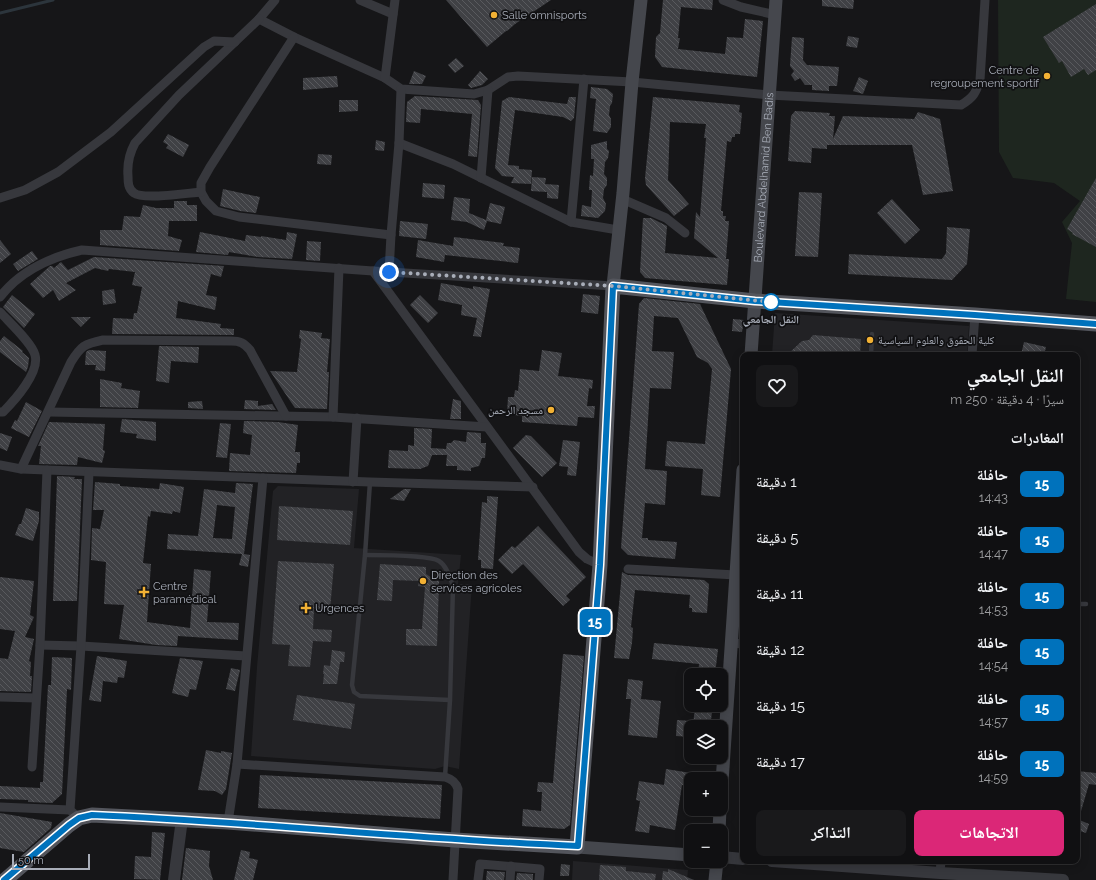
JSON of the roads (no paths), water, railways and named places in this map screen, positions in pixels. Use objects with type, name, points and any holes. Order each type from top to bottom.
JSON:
[{"type":"main road","points":[[578,846],[600,565],[613,286],[641,0]]},
{"type":"main road","name":"Boulevard Abdelhamid Ben Badis","points":[[751,352],[776,0]]},
{"type":"main road","points":[[613,286],[755,301],[1096,324]]},
{"type":"main road","points":[[724,772],[737,644],[740,536]]},
{"type":"main road","points":[[4,880],[69,825],[74,814],[228,822],[456,840],[578,846],[684,854]]},
{"type":"main road","points":[[715,880],[716,868]]},
{"type":"street","points":[[201,192],[146,196],[135,194],[128,185],[129,156],[135,143],[179,95],[259,19],[275,0]]},
{"type":"street","points":[[360,0],[393,14]]},
{"type":"street","points":[[386,78],[395,0]]},
{"type":"street","points":[[723,0],[741,7],[776,15]]},
{"type":"street","points":[[259,19],[294,37],[386,78],[401,89],[474,94],[488,90],[508,77],[518,76],[632,82],[769,95],[961,105],[970,100],[976,92],[980,80],[985,0]]},
{"type":"street","points":[[294,37],[207,172],[202,183],[201,192],[212,208],[224,214],[391,235]]},
{"type":"street","points":[[0,198],[25,190],[58,172],[111,132],[204,47],[218,41],[235,42]]},
{"type":"street","points":[[571,222],[584,79]]},
{"type":"street","points":[[389,272],[399,143],[401,89]]},
{"type":"street","points":[[481,178],[488,90]]},
{"type":"street","points":[[399,143],[453,164],[571,222],[618,230]]},
{"type":"street","points":[[622,199],[666,218],[685,233]]},
{"type":"street","points":[[0,297],[26,272],[63,254],[82,250],[373,271],[613,286]]},
{"type":"street","points":[[333,417],[339,268]]},
{"type":"street","points":[[373,271],[487,427],[533,486],[579,552],[587,559],[600,565]]},
{"type":"street","points":[[0,312],[30,345],[35,353],[36,362],[30,377],[12,403],[3,412],[0,412]]},
{"type":"street","points":[[972,352],[975,315]]},
{"type":"street","points":[[21,469],[77,352],[88,343],[103,340],[230,340],[242,342],[245,344],[286,416]]},
{"type":"street","points":[[49,412],[333,417],[487,427]]},
{"type":"street","points":[[353,482],[357,418]]},
{"type":"street","points":[[0,465],[21,469],[89,472],[353,482],[533,486]]},
{"type":"street","points":[[32,767],[40,646],[47,470]]},
{"type":"street","points":[[0,807],[74,814],[89,472]]},
{"type":"street","points":[[228,822],[237,764],[263,478]]},
{"type":"street","points":[[628,569],[738,580]]},
{"type":"street","points":[[40,646],[81,646],[246,656]]},
{"type":"street","points":[[0,697],[36,698]]},
{"type":"street","points":[[237,764],[445,777],[451,779],[456,783],[458,789],[453,880]]},
{"type":"street","points":[[174,880],[182,819]]},
{"type":"street","points":[[728,858],[740,859]]},
{"type":"street","points":[[478,880],[480,864],[540,869],[540,880]]},
{"type":"street","points":[[804,864],[940,877],[1063,880]]},
{"type":"street","points":[[940,877],[941,864]]},
{"type":"street","points":[[510,880],[511,866]]},
{"type":"lane","points":[[871,352],[872,334]]},
{"type":"lane","points":[[370,482],[365,555],[352,685],[354,692],[360,696],[450,700]]},
{"type":"lane","points":[[365,555],[429,558],[440,562],[448,571],[453,586],[450,700],[445,777]]},
{"type":"lane","points":[[1080,604],[1086,604]]},
{"type":"waterway","points":[[0,13],[53,0]]},
{"type":"place","name":"Salle omnisports","points":[[494,15]]},
{"type":"place","name":"Centre de regroupement sportif","points":[[1047,76]]},
{"type":"place","name":"النقل الجامعي","points":[[771,302]]},
{"type":"place","name":"كلية الحقوق والعلوم السياسية","points":[[870,340]]},
{"type":"place","name":"مسجد الرحمن","points":[[551,410]]},
{"type":"place","name":"Direction des services agricoles","points":[[423,581]]},
{"type":"place","name":"Centre paramédical","points":[[144,592]]},
{"type":"place","name":"Urgences","points":[[306,608]]}]
